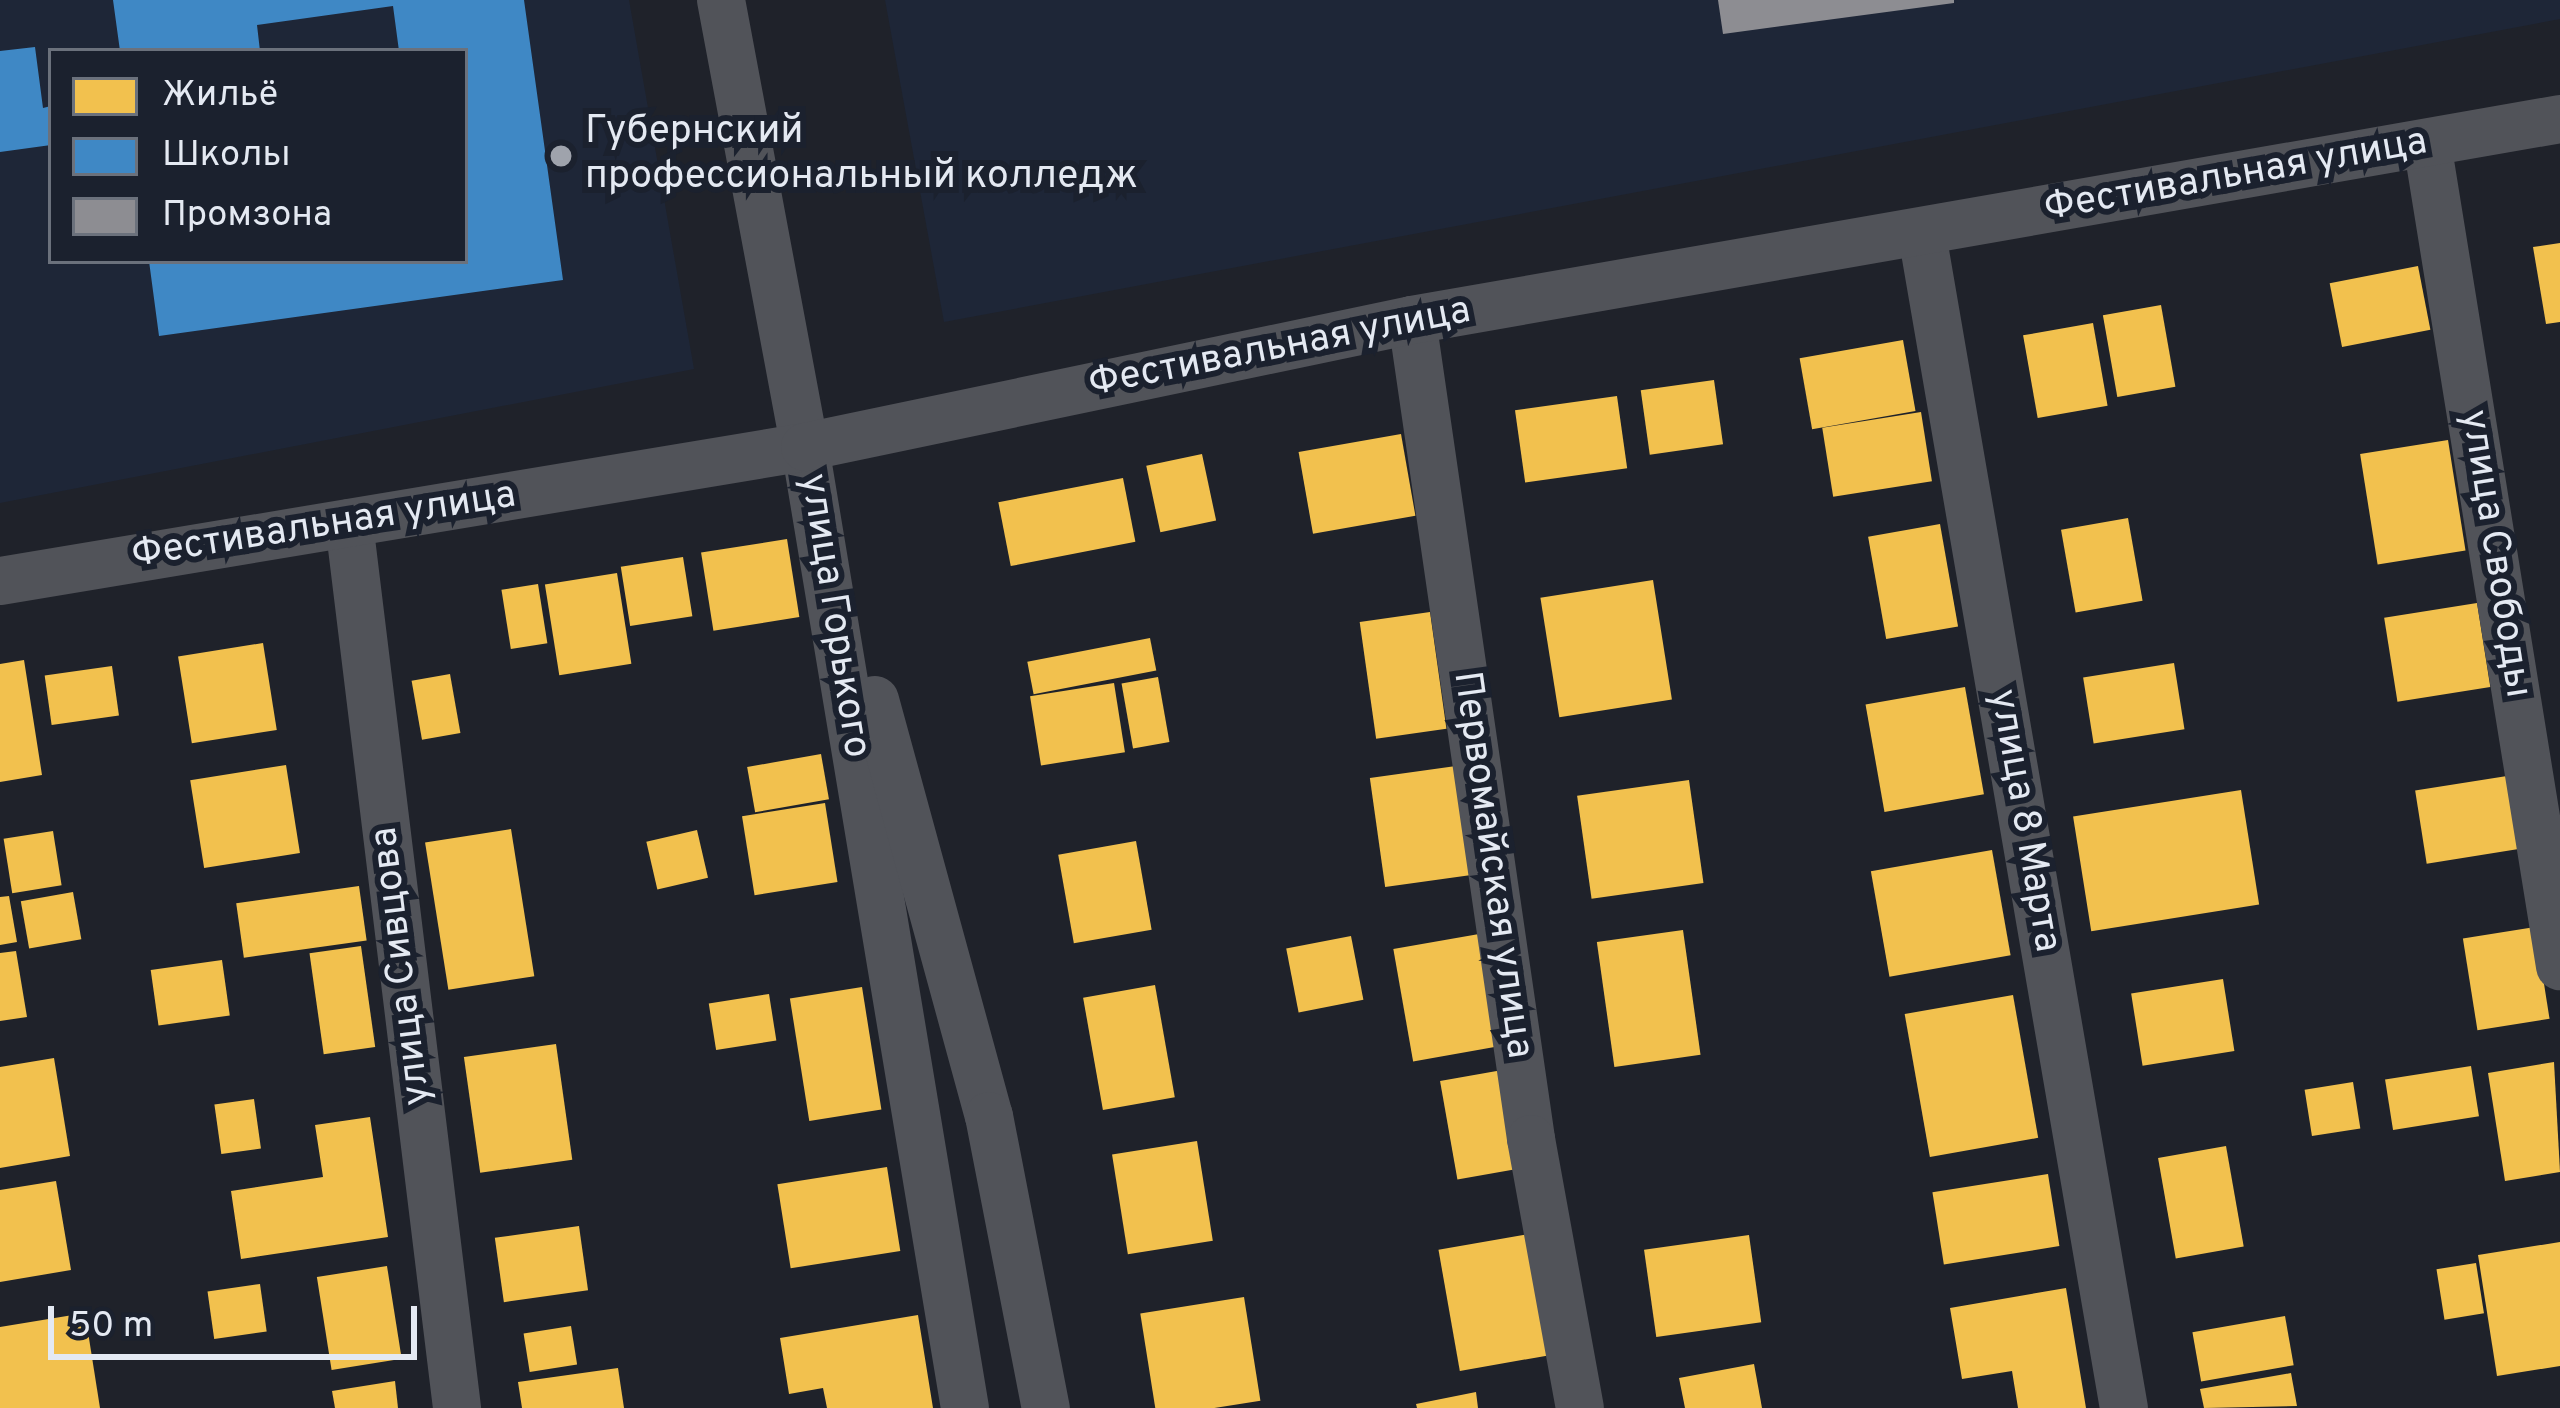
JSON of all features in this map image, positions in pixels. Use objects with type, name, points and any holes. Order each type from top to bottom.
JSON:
[{"type":"street","points":[[721,0],[805,447]]},
{"type":"street","name":"Фестивальная улица","points":[[0,580],[805,447],[1412,320],[2560,119]]},
{"type":"street","name":"улица Свободы","points":[[2427,143],[2560,966]]},
{"type":"street","name":"улица 8 Марта","points":[[1922,233],[2124,1408]]},
{"type":"street","name":"Первомайская улица","points":[[1412,320],[1531,1139],[1580,1408]]},
{"type":"street","name":"улица Горького","points":[[805,447],[965,1408]]},
{"type":"street","name":"улица Горького","points":[[805,447],[989,1116],[1046,1408]]},
{"type":"street","name":"улица Сивцова","points":[[349,524],[457,1408]]},
{"type":"shaded area","name":"Губернский профессиональный колледж","points":[[0,0],[629,0],[694,369],[0,503]]},
{"type":"shaded area","points":[[885,0],[2560,0],[2560,19],[944,322]]},
{"type":"building: Жильё","points":[[2560,243],[2560,322],[2546,324],[2533,247]]},
{"type":"building: Жильё","points":[[2418,266],[2430,330],[2342,347],[2330,283]]},
{"type":"building: Жильё","points":[[2161,305],[2175,387],[2117,397],[2103,315]]},
{"type":"building: Жильё","points":[[2093,323],[2108,406],[2038,418],[2023,335]]},
{"type":"building: Жильё","points":[[1903,340],[1916,411],[1812,429],[1800,358]]},
{"type":"building: Жильё","points":[[1714,380],[1723,444],[1650,455],[1641,390]]},
{"type":"building: Жильё","points":[[1617,396],[1627,468],[1525,483],[1515,410]]},
{"type":"building: Жильё","points":[[1921,412],[1932,481],[1833,497],[1822,428]]},
{"type":"building: Жильё","points":[[1401,434],[1415,516],[1313,534],[1299,452]]},
{"type":"building: Жильё","points":[[2448,440],[2466,551],[2378,565],[2360,454]]},
{"type":"building: Жильё","points":[[1202,454],[1216,521],[1160,532],[1146,466]]},
{"type":"building: Жильё","points":[[1123,478],[1135,542],[1011,566],[998,502]]},
{"type":"building: Жильё","points":[[2128,518],[2143,601],[2076,613],[2061,530]]},
{"type":"building: Жильё","points":[[1940,524],[1958,626],[1886,639],[1868,537]]},
{"type":"building: Жильё","points":[[787,539],[799,617],[713,631],[701,553]]},
{"type":"building: Жильё","points":[[683,557],[692,616],[630,626],[621,567]]},
{"type":"building: Жильё","points":[[617,573],[631,664],[559,675],[545,584]]},
{"type":"building: Жильё","points":[[1653,580],[1672,700],[1559,717],[1540,598]]},
{"type":"building: Жильё","points":[[538,584],[547,643],[511,649],[501,590]]},
{"type":"building: Жильё","points":[[2477,603],[2490,687],[2397,702],[2384,618]]},
{"type":"building: Жильё","points":[[1430,612],[1446,729],[1376,739],[1360,622]]},
{"type":"building: Жильё","points":[[1150,638],[1156,670],[1034,694],[1027,662]]},
{"type":"building: Жильё","points":[[263,643],[277,730],[192,743],[178,656]]},
{"type":"building: Жильё","points":[[24,660],[42,775],[0,782],[0,664]]},
{"type":"building: Жильё","points":[[2174,663],[2184,729],[2094,744],[2083,677]]},
{"type":"building: Жильё","points":[[112,666],[119,716],[52,725],[45,675]]},
{"type":"building: Жильё","points":[[450,674],[460,733],[422,740],[412,681]]},
{"type":"building: Жильё","points":[[1158,677],[1169,742],[1133,748],[1122,683]]},
{"type":"building: Жильё","points":[[1114,683],[1125,752],[1041,765],[1030,696]]},
{"type":"building: Жильё","points":[[1965,687],[1984,794],[1884,812],[1866,705]]},
{"type":"building: Жильё","points":[[821,754],[829,799],[755,812],[747,767]]},
{"type":"building: Жильё","points":[[286,765],[300,853],[204,868],[190,780]]},
{"type":"building: Жильё","points":[[1456,766],[1471,875],[1385,887],[1370,778]]},
{"type":"building: Жильё","points":[[2507,776],[2519,849],[2427,864],[2415,791]]},
{"type":"building: Жильё","points":[[1689,780],[1703,883],[1592,899],[1577,796]]},
{"type":"building: Жильё","points":[[2241,790],[2259,905],[2091,931],[2073,817]]},
{"type":"building: Жильё","points":[[825,803],[838,882],[755,895],[742,816]]},
{"type":"building: Жильё","points":[[511,829],[534,976],[448,990],[425,843]]},
{"type":"building: Жильё","points":[[697,830],[708,878],[657,889],[646,842]]},
{"type":"building: Жильё","points":[[53,831],[62,885],[12,893],[4,839]]},
{"type":"building: Жильё","points":[[1136,841],[1152,930],[1074,943],[1058,855]]},
{"type":"building: Жильё","points":[[1992,850],[2011,955],[1889,977],[1871,871]]},
{"type":"building: Жильё","points":[[359,886],[367,940],[244,958],[236,903]]},
{"type":"building: Жильё","points":[[73,892],[81,939],[29,948],[21,901]]},
{"type":"building: Жильё","points":[[9,896],[17,942],[0,945],[0,897]]},
{"type":"building: Жильё","points":[[2535,927],[2550,1019],[2477,1030],[2463,938]]},
{"type":"building: Жильё","points":[[1683,930],[1701,1055],[1614,1067],[1597,942]]},
{"type":"building: Жильё","points":[[1479,934],[1499,1046],[1413,1061],[1393,949]]},
{"type":"building: Жильё","points":[[1351,936],[1363,1000],[1299,1012],[1286,949]]},
{"type":"building: Жильё","points":[[361,946],[375,1047],[324,1054],[310,953]]},
{"type":"building: Жильё","points":[[16,951],[27,1017],[0,1021],[0,953]]},
{"type":"building: Жильё","points":[[222,960],[230,1015],[158,1025],[151,970]]},
{"type":"building: Жильё","points":[[2223,979],[2234,1051],[2143,1066],[2131,994]]},
{"type":"building: Жильё","points":[[1155,985],[1175,1097],[1103,1110],[1083,998]]},
{"type":"building: Жильё","points":[[862,987],[881,1109],[809,1121],[790,998]]},
{"type":"building: Жильё","points":[[769,994],[776,1040],[716,1050],[709,1004]]},
{"type":"building: Жильё","points":[[2013,995],[2038,1138],[1930,1157],[1905,1014]]},
{"type":"building: Жильё","points":[[556,1044],[572,1160],[480,1173],[464,1057]]},
{"type":"building: Жильё","points":[[54,1058],[70,1156],[0,1168],[0,1067]]},
{"type":"building: Жильё","points":[[2554,1062],[2560,1172],[2505,1181],[2488,1073]]},
{"type":"building: Жильё","points":[[2471,1066],[2479,1116],[2393,1130],[2385,1080]]},
{"type":"building: Жильё","points":[[1508,1069],[1525,1167],[1457,1179],[1440,1081]]},
{"type":"building: Жильё","points":[[2353,1082],[2360,1128],[2312,1136],[2305,1090]]},
{"type":"building: Жильё","points":[[254,1099],[261,1149],[221,1154],[214,1105]]},
{"type":"building: Жильё","points":[[370,1117],[388,1237],[241,1259],[231,1191],[323,1177],[315,1125]]},
{"type":"building: Жильё","points":[[1197,1141],[1213,1241],[1128,1254],[1112,1154]]},
{"type":"building: Жильё","points":[[2226,1146],[2244,1246],[2176,1258],[2158,1158]]},
{"type":"building: Жильё","points":[[887,1167],[900,1251],[791,1268],[777,1184]]},
{"type":"building: Жильё","points":[[2048,1174],[2059,1246],[1944,1264],[1932,1192]]},
{"type":"building: Жильё","points":[[56,1181],[71,1270],[0,1282],[0,1190]]},
{"type":"building: Жильё","points":[[579,1226],[588,1290],[504,1302],[495,1238]]},
{"type":"building: Жильё","points":[[1534,1233],[1555,1354],[1460,1371],[1438,1250]]},
{"type":"building: Жильё","points":[[1749,1235],[1761,1322],[1656,1337],[1644,1250]]},
{"type":"building: Жильё","points":[[2560,1242],[2560,1366],[2497,1376],[2478,1255]]},
{"type":"building: Жильё","points":[[2476,1263],[2484,1313],[2444,1320],[2436,1269]]},
{"type":"building: Жильё","points":[[387,1266],[402,1359],[332,1370],[317,1277]]},
{"type":"building: Жильё","points":[[260,1284],[267,1332],[214,1339],[208,1291]]},
{"type":"building: Жильё","points":[[2066,1288],[2086,1408],[2018,1408],[2012,1371],[1962,1379],[1950,1308]]},
{"type":"building: Жильё","points":[[1244,1297],[1260,1401],[1214,1408],[1155,1408],[1140,1313]]},
{"type":"building: Жильё","points":[[85,1313],[100,1408],[0,1408],[0,1327]]},
{"type":"building: Жильё","points":[[918,1315],[933,1408],[827,1408],[823,1388],[789,1394],[780,1338]]},
{"type":"building: Жильё","points":[[2285,1316],[2294,1365],[2201,1382],[2192,1332]]},
{"type":"building: Жильё","points":[[571,1326],[577,1365],[530,1372],[524,1334]]},
{"type":"building: Жильё","points":[[1754,1364],[1762,1408],[1685,1408],[1679,1378]]},
{"type":"building: Жильё","points":[[618,1368],[624,1408],[522,1408],[518,1382]]},
{"type":"building: Жильё","points":[[2291,1373],[2297,1406],[2204,1408],[2200,1389]]},
{"type":"building: Жильё","points":[[395,1381],[398,1408],[335,1408],[332,1391]]},
{"type":"building: Жильё","points":[[1476,1392],[1478,1408],[1417,1408],[1416,1404]]},
{"type":"building: Школы","points":[[113,0],[524,0],[563,280],[159,336],[149,264],[468,264],[468,48],[399,48],[393,6],[257,25],[260,48],[120,48]]},
{"type":"building: Школы","points":[[35,47],[43,108],[48,107],[48,145],[0,152],[0,51]]},
{"type":"building: Промзона","points":[[1718,0],[1954,0],[1954,3],[1723,34]]},
{"type":"place","name":"Губернский профессиональный колледж","points":[[561,156]]}]
